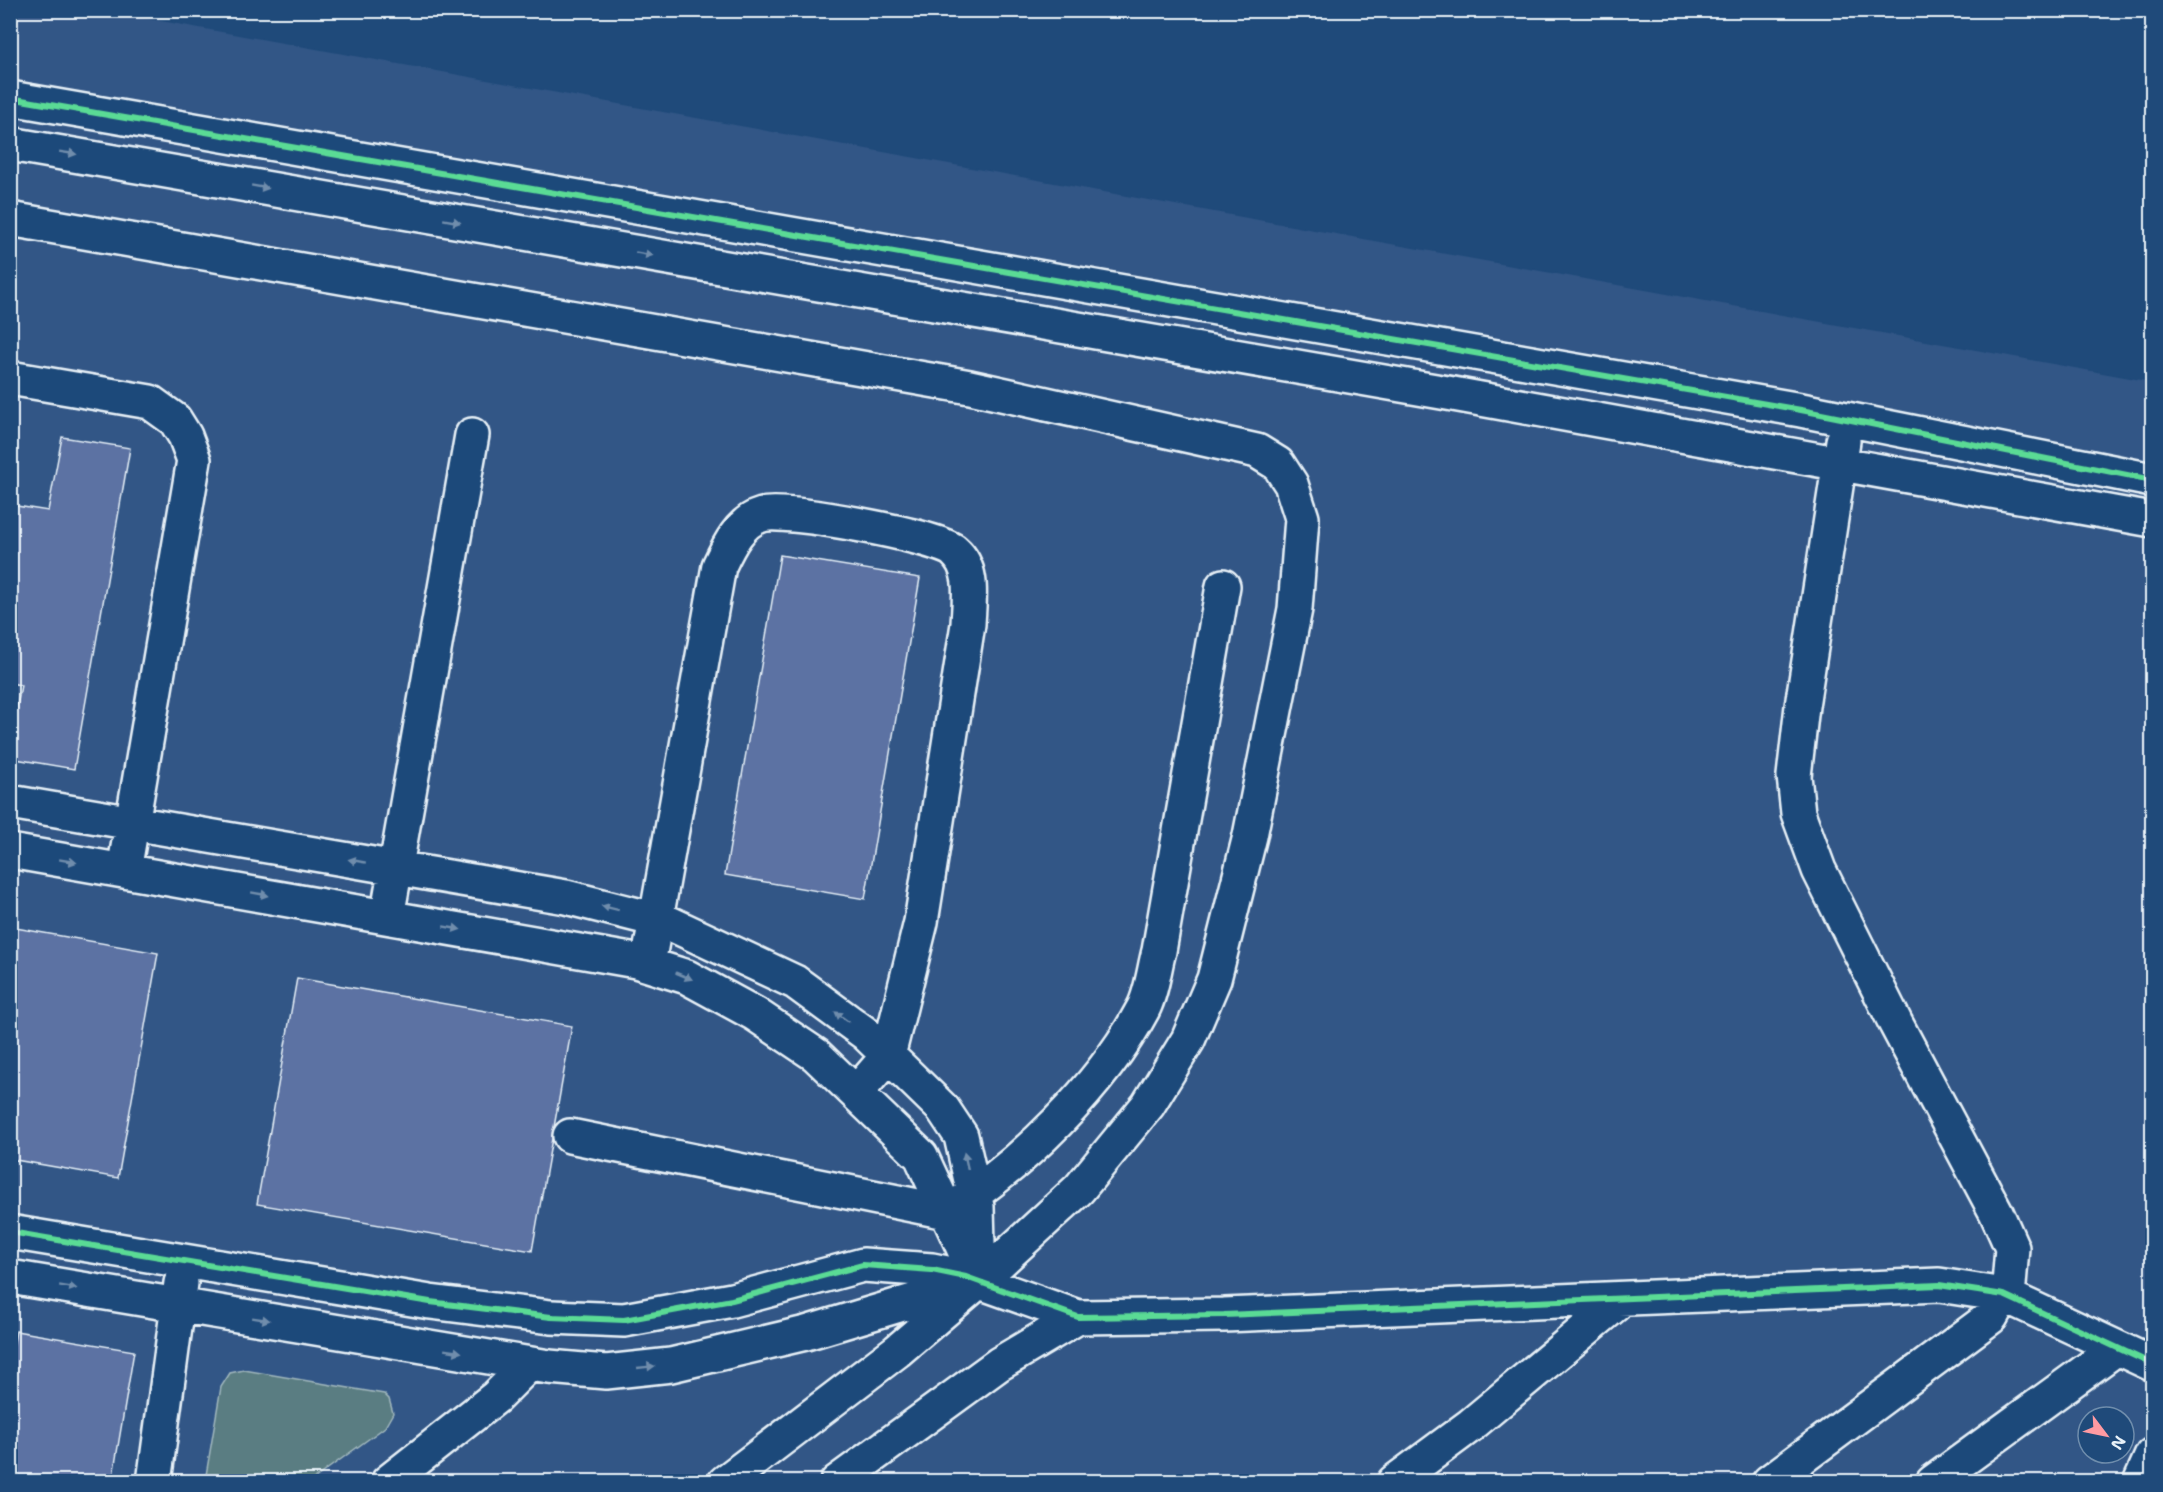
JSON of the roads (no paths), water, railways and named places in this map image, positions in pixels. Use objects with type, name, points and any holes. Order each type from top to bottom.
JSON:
[{"type":"street","points":[[10,98],[1845,419],[2152,480]]},
{"type":"street","points":[[10,144],[2152,520]]},
{"type":"street","points":[[10,219],[970,387],[1257,452],[1278,464],[1291,484],[1302,518],[1295,609],[1250,836],[1214,979],[1188,1041],[1148,1105],[1079,1189],[979,1281],[897,1351],[725,1482]]},
{"type":"street","points":[[10,378],[150,402],[175,420],[185,436],[194,460],[171,609],[124,871]]},
{"type":"street","points":[[1769,1482],[1991,1317],[2009,1285],[2012,1257],[2012,1248],[2008,1239],[1824,880],[1798,813],[1794,776],[1802,706],[1841,464],[1845,419]]},
{"type":"street","points":[[387,917],[472,435]]},
{"type":"street","points":[[648,964],[658,920],[719,566],[736,533],[762,514],[806,516],[929,539],[954,551],[970,577],[968,624],[921,922],[888,1056],[856,1094]]},
{"type":"street","points":[[570,1136],[947,1212],[974,1195],[1062,1119],[1121,1044],[1144,1006],[1159,951],[1223,586]]},
{"type":"street","points":[[10,802],[566,897],[658,920],[701,937],[795,982],[866,1034],[943,1109],[961,1136],[974,1195],[979,1281]]},
{"type":"street","points":[[10,851],[648,964],[687,977],[755,1014],[816,1055],[921,1156],[979,1281]]},
{"type":"street","points":[[10,1232],[430,1302],[551,1317],[624,1320],[732,1300],[863,1265],[932,1270],[979,1281],[1078,1317],[1224,1315],[1939,1285],[2004,1295],[2152,1364]]},
{"type":"street","points":[[154,1482],[184,1260]]},
{"type":"street","points":[[10,1277],[529,1364],[606,1372],[671,1365],[806,1333],[979,1281]]},
{"type":"street","points":[[1394,1482],[1471,1425],[1622,1299]]},
{"type":"street","points":[[837,1482],[999,1364],[1078,1317]]},
{"type":"street","points":[[1933,1482],[2117,1348]]},
{"type":"street","points":[[388,1482],[496,1396],[529,1364]]},
{"type":"street","points":[[2139,1482],[2152,1455]]}]
